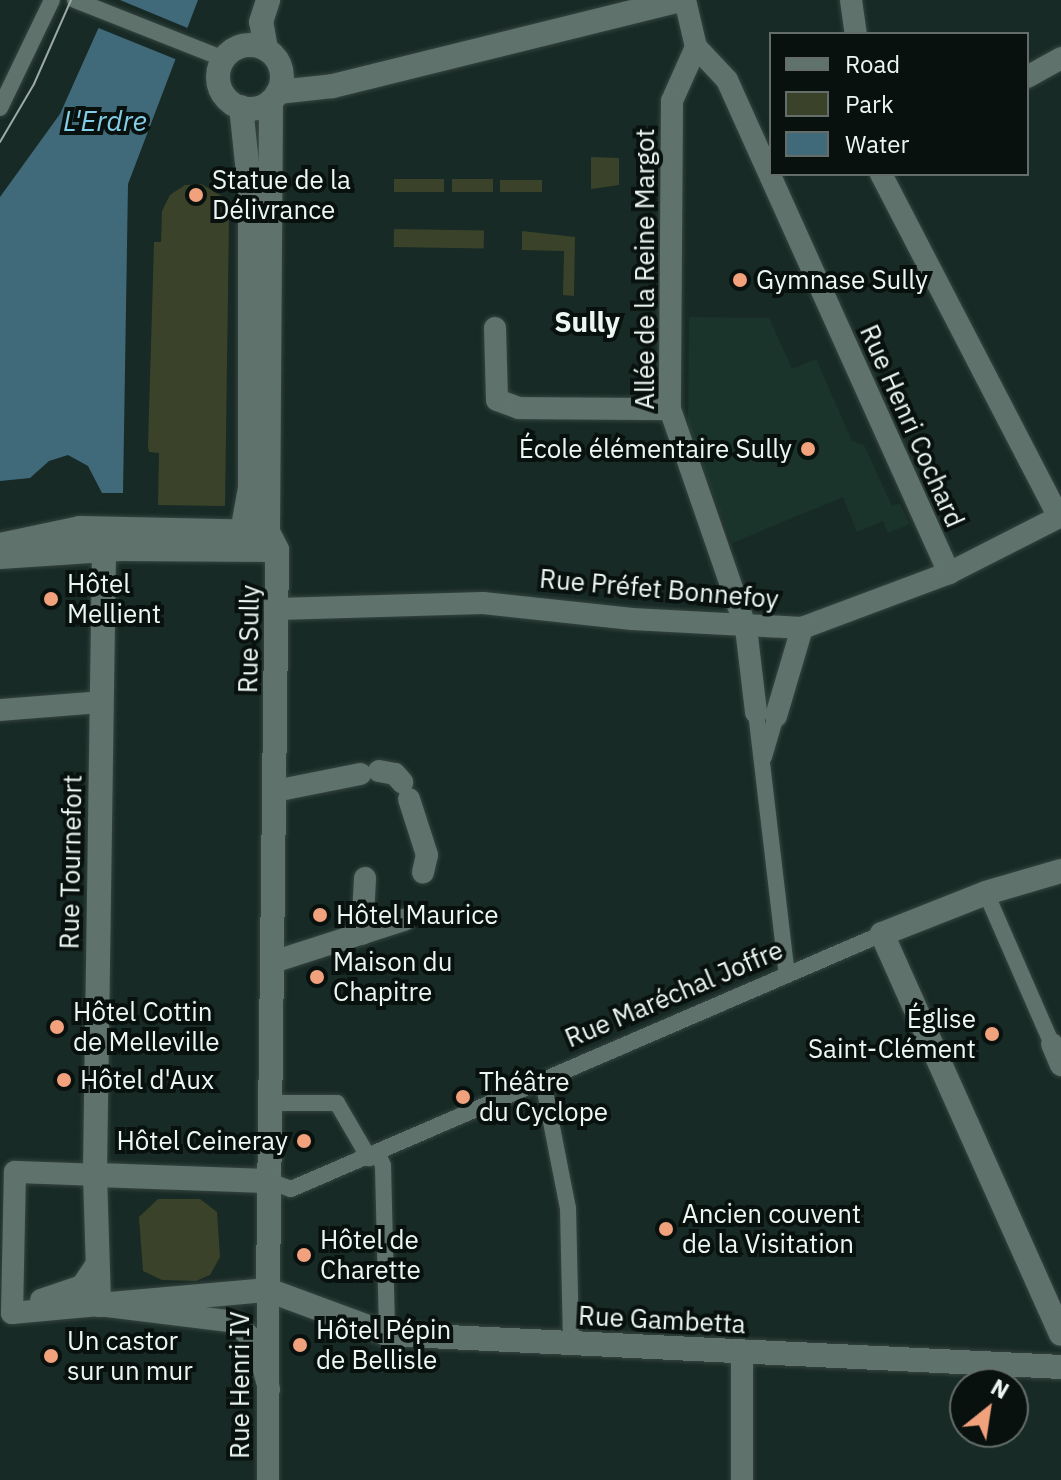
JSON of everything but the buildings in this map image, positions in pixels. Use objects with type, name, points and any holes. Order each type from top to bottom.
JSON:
[{"type":"main road","points":[[241,107],[274,96],[333,86],[683,0]]},
{"type":"main road","points":[[265,11],[266,49],[281,69],[274,96]]},
{"type":"main road","points":[[242,532],[250,488],[250,191],[241,107],[220,87],[222,52],[265,11]]},
{"type":"main road","points":[[222,52],[266,49]]},
{"type":"main road","name":"Rue Sully","points":[[268,1290],[278,609],[272,541],[274,96]]},
{"type":"main road","points":[[0,545],[63,529],[110,541],[272,541]]},
{"type":"main road","points":[[0,557],[110,541],[242,532],[272,541]]},
{"type":"main road","name":"Rue Tournefort","points":[[99,1305],[95,1175],[102,702],[110,541]]},
{"type":"main road","name":"Rue Maréchal Joffre","points":[[882,934],[986,893],[1061,871]]},
{"type":"main road","points":[[882,934],[1061,1334]]},
{"type":"main road","points":[[95,1175],[269,1181]]},
{"type":"main road","points":[[99,1305],[268,1290]]},
{"type":"main road","name":"Rue Gambetta","points":[[268,1290],[297,1297],[387,1334],[1061,1367]]},
{"type":"street","points":[[0,108],[52,0]]},
{"type":"street","points":[[683,0],[696,47]]},
{"type":"street","points":[[851,0],[856,32]]},
{"type":"street","points":[[82,3],[222,52]]},
{"type":"street","name":"Allée de la Reine Margot","points":[[696,47],[672,101],[670,409],[746,628],[766,714]]},
{"type":"street","name":"Rue Henri Cochard","points":[[696,47],[727,80],[769,173]]},
{"type":"street","points":[[1029,76],[1061,58]]},
{"type":"street","name":"Rue Henri Cochard","points":[[770,176],[949,573]]},
{"type":"street","points":[[882,176],[1060,516]]},
{"type":"street","points":[[495,328],[497,400],[519,408],[670,409]]},
{"type":"street","name":"Rue Préfet Bonnefoy","points":[[278,609],[483,603],[746,628],[802,628],[949,573],[1060,516]]},
{"type":"street","points":[[787,975],[762,762],[766,714],[802,628]]},
{"type":"street","points":[[0,710],[102,702]]},
{"type":"street","points":[[275,791],[370,773],[395,774],[405,790],[427,855],[423,873]]},
{"type":"street","points":[[362,934],[365,878]]},
{"type":"street","points":[[986,893],[1056,1055]]},
{"type":"street","points":[[273,962],[404,920]]},
{"type":"street","name":"Rue Maréchal Joffre","points":[[269,1181],[291,1189],[373,1156],[882,934]]},
{"type":"street","points":[[543,1081],[568,1208],[571,1343]]},
{"type":"street","points":[[272,1103],[337,1103],[383,1166],[387,1334]]},
{"type":"street","points":[[6,1315],[7,1236],[15,1172],[95,1175]]},
{"type":"street","points":[[6,1315],[82,1286],[96,1265]]},
{"type":"street","name":"Rue Henri IV","points":[[268,1290],[268,1480]]},
{"type":"street","points":[[6,1315],[99,1305],[235,1322],[257,1344],[269,1389]]},
{"type":"street","points":[[742,1351],[742,1480]]},
{"type":"shaded area","name":"École élémentaire Sully","points":[[689,317],[769,318],[792,369],[816,359],[852,441],[864,445],[892,506],[900,503],[910,524],[888,533],[883,521],[857,532],[843,497],[732,543],[688,427]]},
{"type":"green space","points":[[591,157],[619,158],[619,185],[591,189]]},
{"type":"green space","points":[[394,179],[444,179],[444,192],[394,192]]},
{"type":"green space","points":[[452,179],[493,179],[493,192],[452,192]]},
{"type":"green space","points":[[500,180],[542,180],[542,192],[500,192]]},
{"type":"green space","points":[[201,184],[222,196],[229,217],[225,506],[158,505],[159,453],[149,452],[148,446],[154,242],[161,242],[162,211],[170,195],[185,185]]},
{"type":"green space","points":[[394,229],[484,231],[484,249],[394,247]]},
{"type":"green space","points":[[522,231],[575,237],[574,296],[563,295],[564,251],[522,250]]},
{"type":"green space","points":[[158,1199],[200,1199],[217,1212],[220,1257],[210,1275],[196,1281],[162,1280],[143,1271],[139,1217]]},
{"type":"water","name":"L'Erdre","points":[[111,0],[198,0],[128,184],[123,493],[102,493],[88,466],[68,455],[49,461],[30,478],[0,481],[0,197],[60,114]]},
{"type":"pier","points":[[107,0],[120,0],[190,29],[180,61],[96,27]]},
{"type":"tram line","points":[[0,142],[34,84],[71,0]]},
{"type":"place","name":"Statue de la Délivrance","points":[[196,195]]},
{"type":"place","name":"Gymnase Sully","points":[[740,280]]},
{"type":"place","name":"École élémentaire Sully","points":[[808,449]]},
{"type":"place","name":"Hôtel Mellient","points":[[51,599]]},
{"type":"place","name":"Hôtel Maurice","points":[[320,915]]},
{"type":"place","name":"Maison du Chapitre","points":[[317,977]]},
{"type":"place","name":"Hôtel Cottin de Melleville","points":[[57,1027]]},
{"type":"place","name":"Église Saint-Clément","points":[[992,1034]]},
{"type":"place","name":"Hôtel d'Aux","points":[[64,1080]]},
{"type":"place","name":"Théâtre du Cyclope","points":[[463,1097]]},
{"type":"place","name":"Hôtel Ceineray","points":[[304,1141]]},
{"type":"place","name":"Ancien couvent de la Visitation","points":[[666,1229]]},
{"type":"place","name":"Hôtel de Charette","points":[[304,1255]]},
{"type":"place","name":"Hôtel Pépin de Bellisle","points":[[300,1345]]},
{"type":"place","name":"Un castor sur un mur","points":[[51,1356]]},
{"type":"district","name":"Sully","points":[[587,322]]}]
